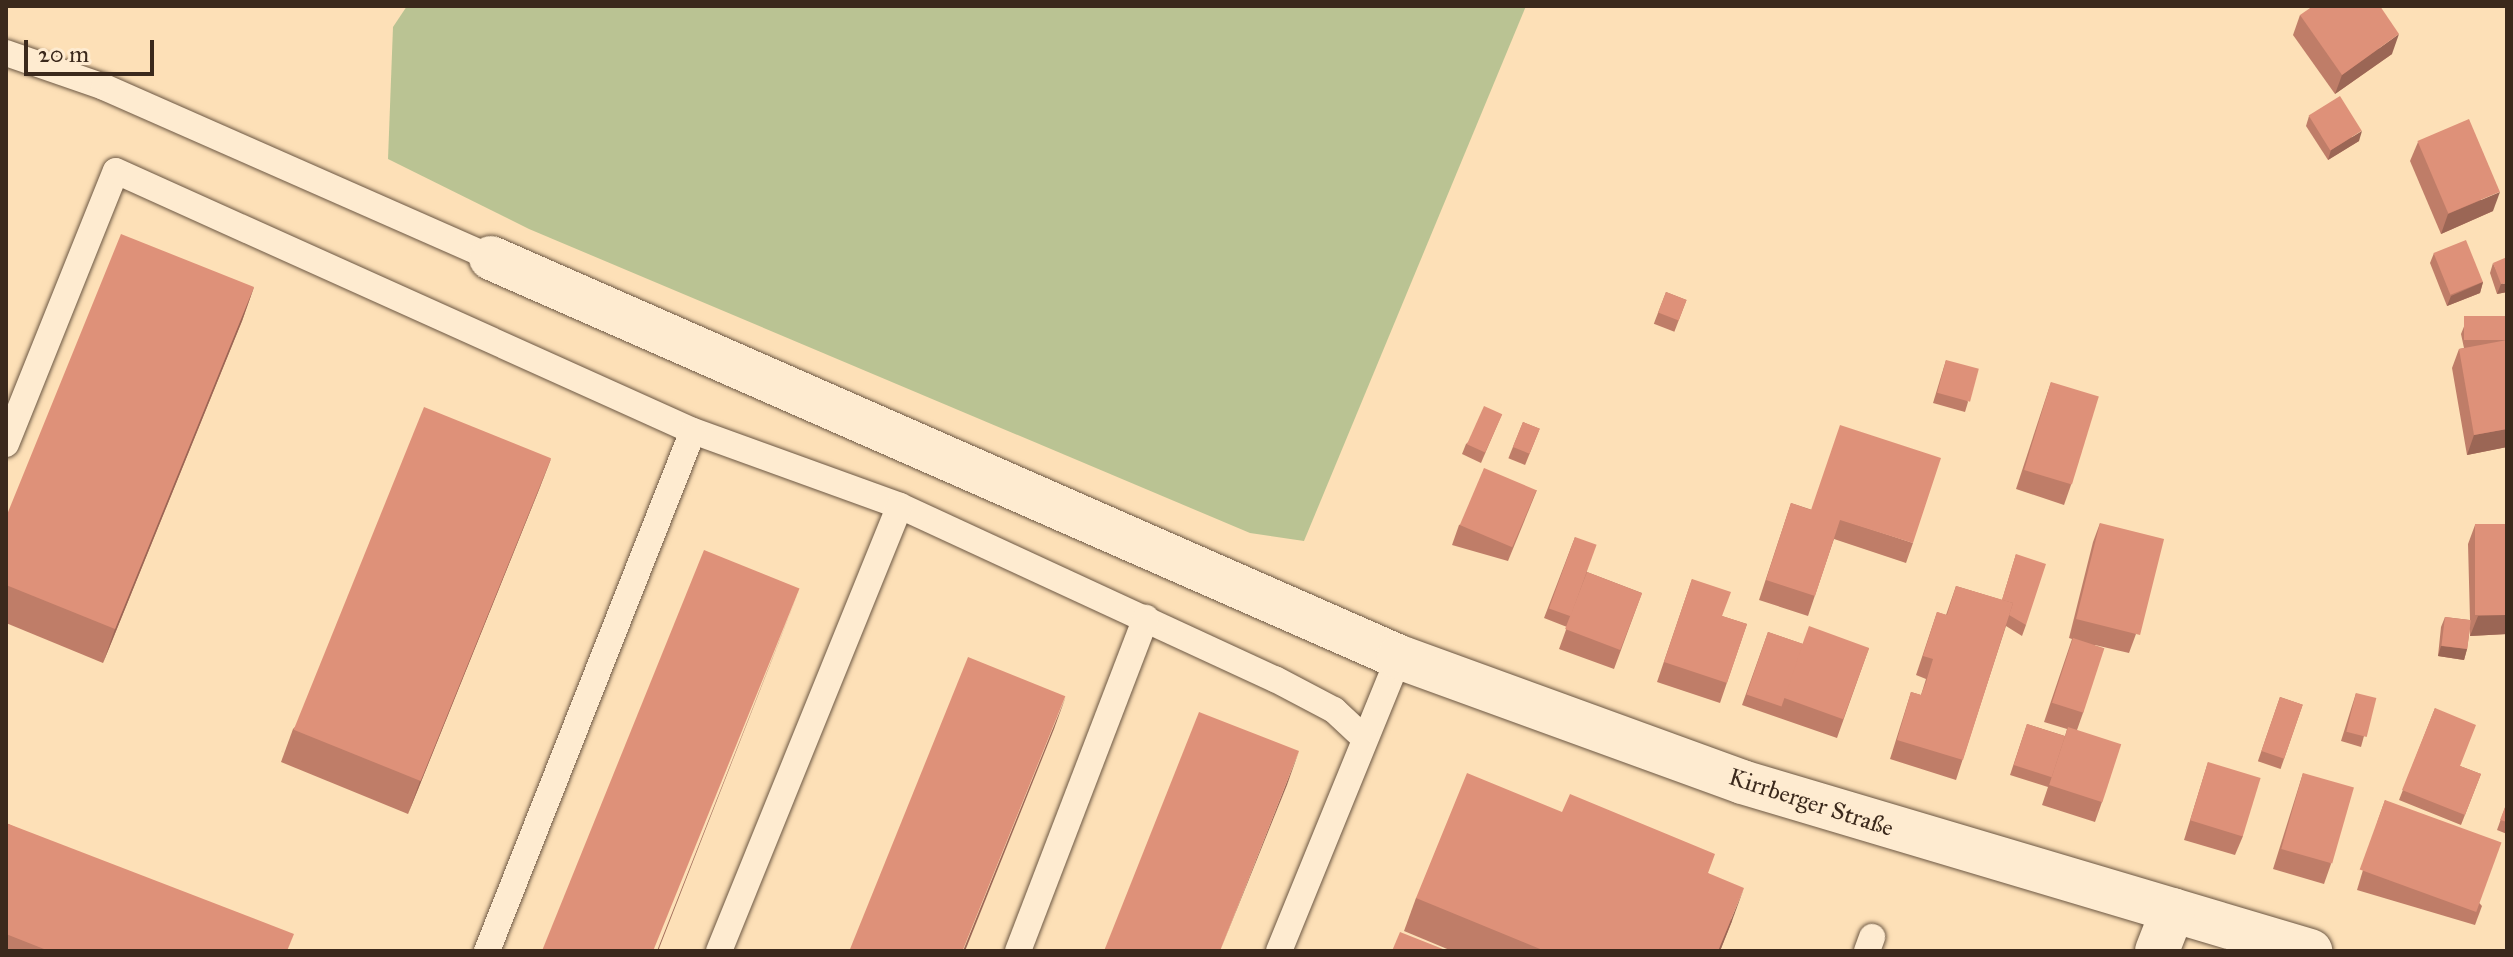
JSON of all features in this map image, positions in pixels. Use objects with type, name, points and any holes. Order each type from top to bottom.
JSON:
[{"type":"street","name":"Kirrberger Straße","points":[[491,258],[1399,657],[1742,782],[2310,951]]},
{"type":"street","points":[[2157,951],[2173,910]]},
{"type":"lane","points":[[6,53],[144,105],[491,258]]},
{"type":"lane","points":[[6,444],[116,171],[693,431],[900,506],[1146,618],[1334,710],[1364,738]]},
{"type":"lane","points":[[487,951],[693,431]]},
{"type":"lane","points":[[719,951],[900,506]]},
{"type":"lane","points":[[1018,951],[1146,618]]},
{"type":"lane","points":[[1279,951],[1399,657]]},
{"type":"green space","points":[[407,6],[1526,6],[1304,541],[1250,533],[529,229],[388,159],[393,27]]},
{"type":"building","points":[[2313,6],[2380,6],[2399,34],[2342,75],[2300,15]]},
{"type":"building","points":[[2340,96],[2362,131],[2330,150],[2309,116]]},
{"type":"building","points":[[2469,119],[2500,192],[2448,214],[2417,141]]},
{"type":"building","points":[[121,234],[254,287],[115,629],[6,585],[6,517]]},
{"type":"building","points":[[2466,240],[2483,282],[2450,295],[2434,253]]},
{"type":"building","points":[[2507,257],[2507,283],[2501,284],[2493,263]]},
{"type":"building","points":[[1666,292],[1687,300],[1679,320],[1658,313]]},
{"type":"building","points":[[2464,316],[2507,316],[2507,340],[2464,340]]},
{"type":"building","points":[[2507,340],[2507,429],[2474,435],[2459,349]]},
{"type":"building","points":[[1946,360],[1979,369],[1970,402],[1937,393]]},
{"type":"building","points":[[2051,382],[2099,397],[2072,485],[2024,470]]},
{"type":"building","points":[[1484,406],[1502,414],[1485,453],[1467,444]]},
{"type":"building","points":[[424,407],[551,458],[421,781],[294,730]]},
{"type":"building","points":[[1523,422],[1540,429],[1530,454],[1513,447]]},
{"type":"building","points":[[1840,425],[1941,458],[1913,543],[1840,520],[1815,596],[1766,580],[1791,503],[1811,510]]},
{"type":"building","points":[[1484,468],[1536,490],[1512,547],[1460,525]]},
{"type":"building","points":[[2100,523],[2164,539],[2140,635],[2076,619]]},
{"type":"building","points":[[2475,524],[2507,524],[2507,615],[2475,615]]},
{"type":"building","points":[[1575,537],[1597,545],[1571,616],[1549,608]]},
{"type":"building","points":[[704,550],[799,589],[653,951],[543,950]]},
{"type":"building","points":[[2016,554],[2046,564],[2026,625],[2009,615],[2013,603],[2002,600]]},
{"type":"building","points":[[1587,572],[1642,593],[1620,650],[1565,629]]},
{"type":"building","points":[[1692,579],[1731,592],[1722,616],[1747,624],[1727,683],[1664,662]]},
{"type":"building","points":[[1956,586],[2013,603],[1963,760],[1897,740],[1911,692],[1921,695],[1926,682],[1933,659],[1923,656],[1937,612],[1947,615]]},
{"type":"building","points":[[2445,617],[2471,620],[2467,649],[2441,646]]},
{"type":"building","points":[[1809,626],[1869,648],[1843,719],[1783,697]]},
{"type":"building","points":[[1768,632],[1803,644],[1781,706],[1747,694]]},
{"type":"building","points":[[2073,638],[2104,648],[2083,713],[2052,703]]},
{"type":"building","points":[[968,657],[1065,696],[962,951],[849,951]]},
{"type":"building","points":[[2356,693],[2376,698],[2367,737],[2346,732]]},
{"type":"building","points":[[2280,697],[2303,705],[2284,759],[2261,751]]},
{"type":"building","points":[[2435,708],[2476,725],[2460,766],[2481,774],[2465,815],[2402,790]]},
{"type":"building","points":[[1199,712],[1299,751],[1220,951],[1104,951]]},
{"type":"building","points":[[2027,724],[2065,736],[2052,777],[2014,765]]},
{"type":"building","points":[[2068,727],[2121,744],[2102,802],[2049,785]]},
{"type":"building","points":[[2208,762],[2261,778],[2243,836],[2190,820]]},
{"type":"building","points":[[1467,773],[1562,812],[1570,794],[1715,854],[1708,873],[1744,888],[1718,951],[1545,951],[1416,898]]},
{"type":"building","points":[[2303,773],[2354,788],[2332,864],[2281,849]]},
{"type":"building","points":[[2385,800],[2502,842],[2476,912],[2360,870]]},
{"type":"building","points":[[2507,802],[2507,822],[2500,820]]},
{"type":"building","points":[[6,823],[294,934],[287,951],[49,951],[6,934]]},
{"type":"building","points":[[1400,932],[1448,951],[1392,951]]}]
